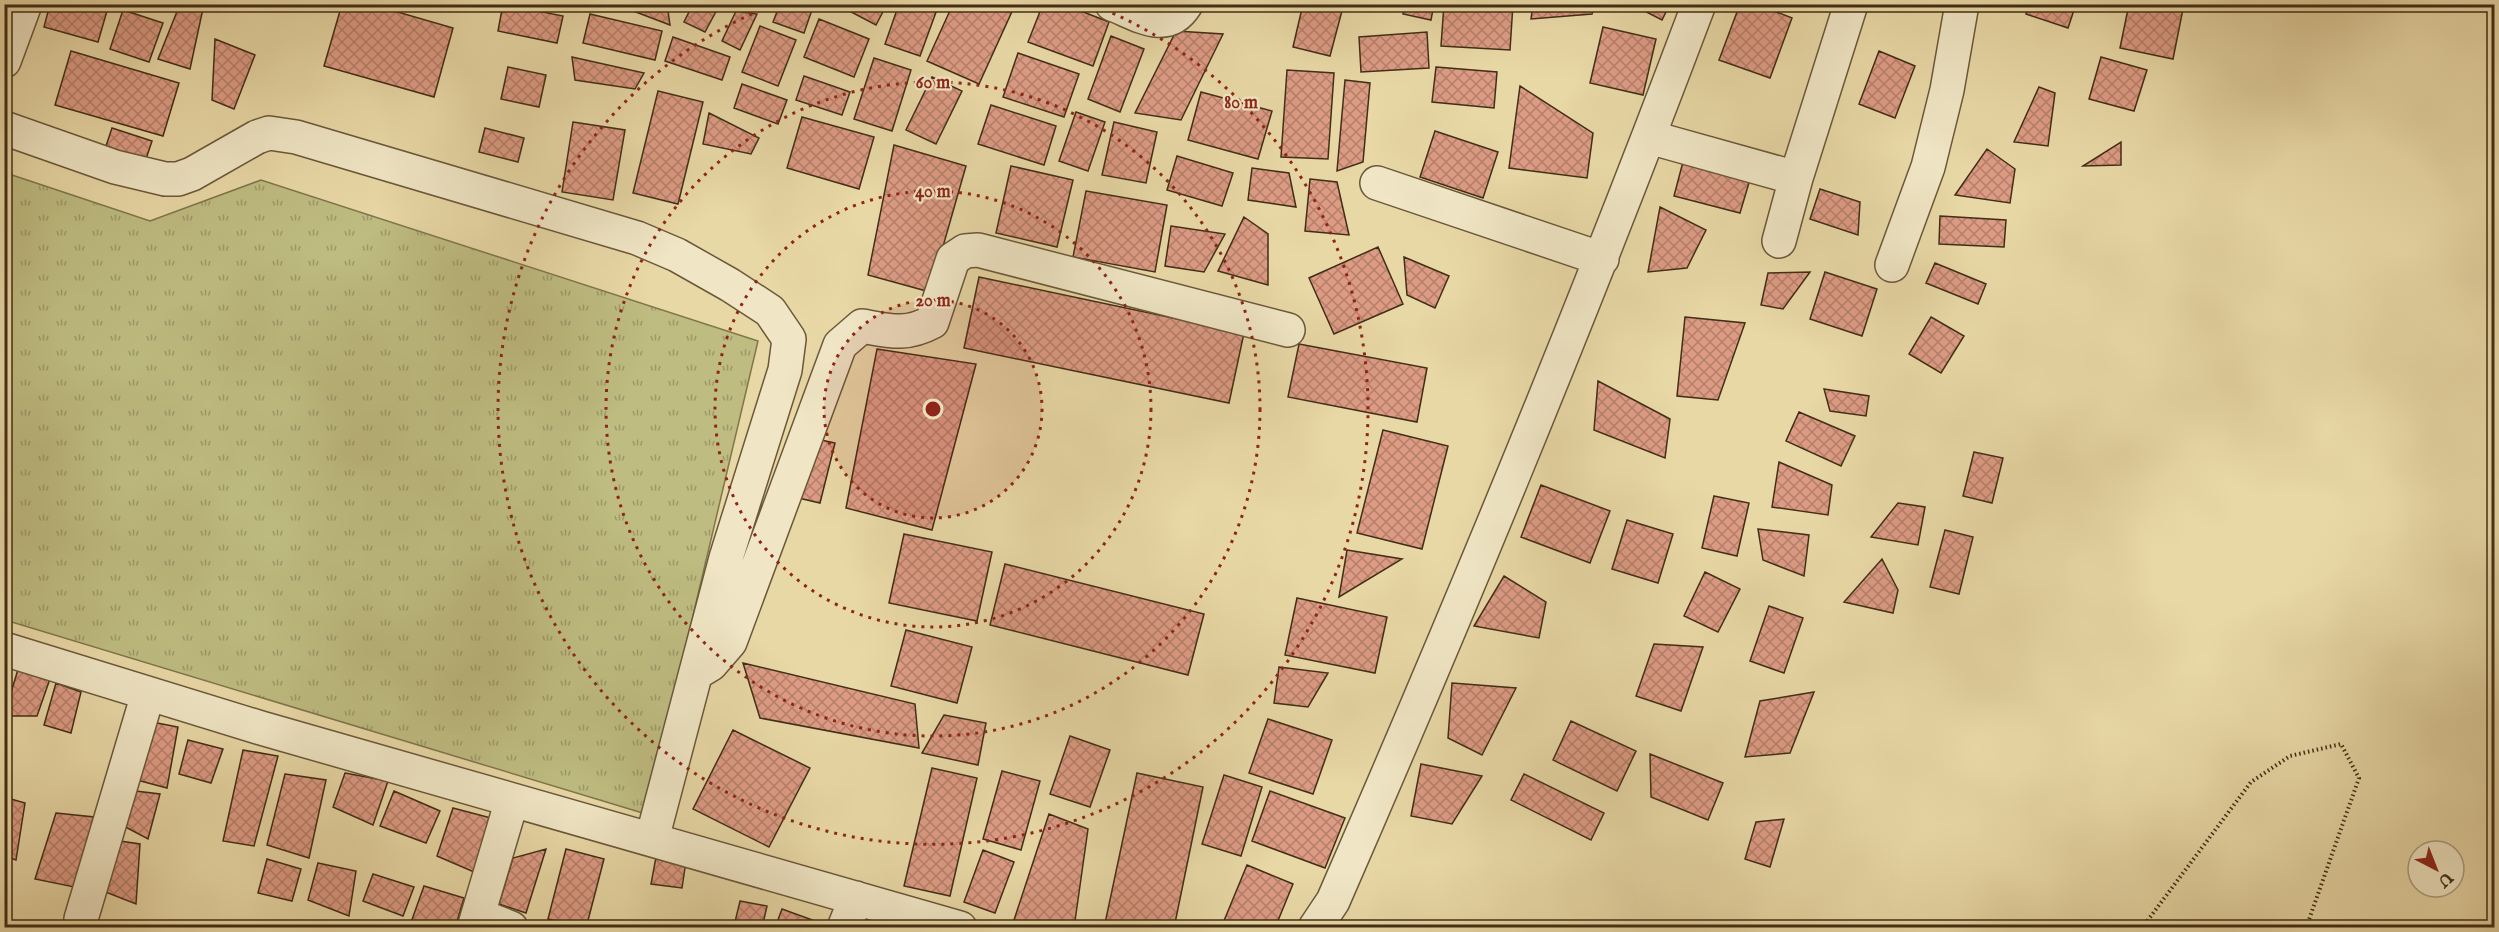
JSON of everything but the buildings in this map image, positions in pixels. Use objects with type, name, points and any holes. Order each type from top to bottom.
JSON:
[{"type":"street","points":[[4,61],[25,4]]},
{"type":"street","points":[[1112,4],[1160,22],[1171,19],[1181,12],[1185,4]]},
{"type":"street","points":[[1315,927],[1334,902],[1449,634],[1602,259],[1700,4]]},
{"type":"street","points":[[1779,242],[1796,178],[1851,4]]},
{"type":"street","points":[[1892,265],[1928,167],[1947,90],[1962,4]]},
{"type":"street","points":[[4,128],[115,167],[165,179],[178,179],[192,174],[257,137],[269,133],[296,136],[637,238],[677,255],[770,311],[789,339],[785,370],[726,558],[652,839]]},
{"type":"street","points":[[1649,137],[1796,178]]},
{"type":"street","points":[[1377,183],[1602,259]]},
{"type":"street","points":[[696,674],[711,663],[730,642],[840,345],[862,326],[900,333],[918,329],[932,322],[953,259],[965,251],[978,250],[1288,330]]},
{"type":"street","points":[[4,649],[261,728],[652,839],[850,913],[960,927]]},
{"type":"street","points":[[81,920],[148,694]]},
{"type":"street","points":[[511,927],[476,921],[512,800]]},
{"type":"path","points":[[2142,927],[2251,782],[2290,756],[2341,744],[2359,778],[2306,927]]},
{"type":"green space","points":[[12,175],[150,221],[261,180],[758,341],[646,814],[5,620],[4,195]]}]
